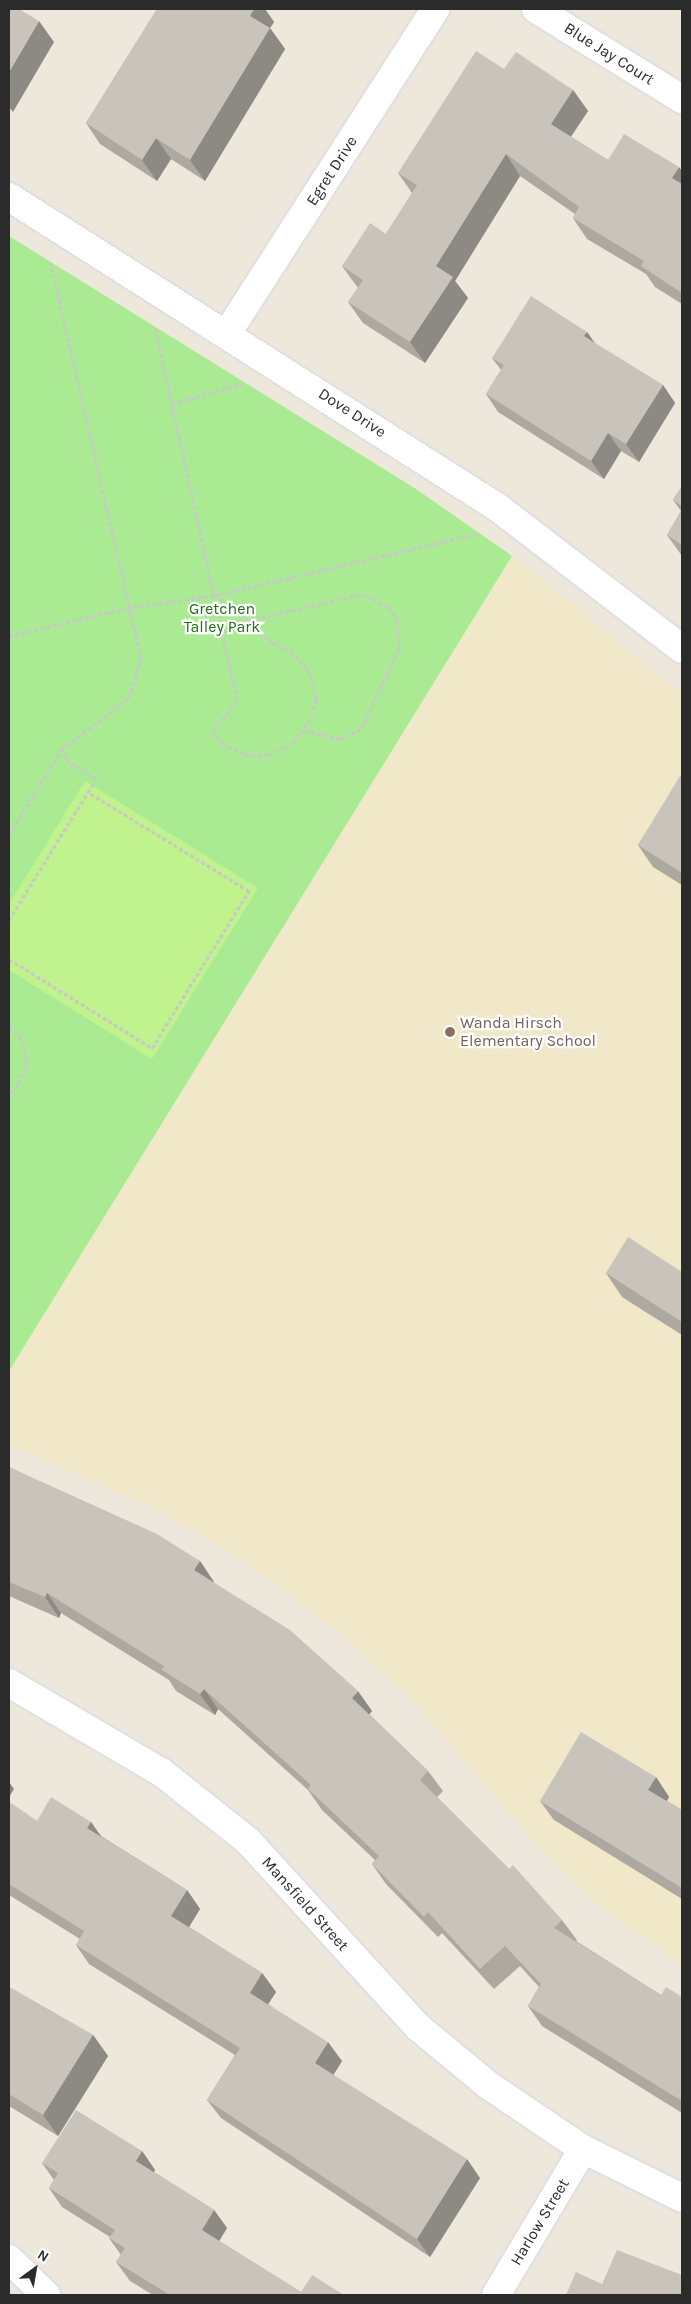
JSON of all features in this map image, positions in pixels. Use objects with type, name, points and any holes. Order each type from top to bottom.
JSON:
[{"type":"street","name":"Egret Drive","points":[[228,332],[435,9]]},
{"type":"street","name":"Blue Jay Court","points":[[536,9],[682,99]]},
{"type":"street","name":"Dove Drive","points":[[9,197],[69,232],[228,332],[497,507],[682,649]]},
{"type":"street","name":"Mansfield Street","points":[[9,1683],[162,1772],[248,1841],[418,2027],[488,2085],[583,2149],[682,2198]]},
{"type":"street","name":"Harlow Street","points":[[496,2295],[583,2149]]},
{"type":"street","points":[[9,2259],[46,2295]]},
{"type":"path","points":[[9,834],[62,749],[129,698],[139,676],[141,658],[127,608],[48,266],[69,232]]},
{"type":"path","points":[[173,298],[154,330],[216,595],[237,702],[213,730],[215,738],[245,755],[269,755],[293,744],[304,730],[316,699],[310,673],[294,654],[248,622],[216,595]]},
{"type":"path","points":[[171,404],[240,387],[260,353]]},
{"type":"path","points":[[9,636],[127,608],[216,595],[476,535]]},
{"type":"path","points":[[248,622],[361,594],[389,607],[397,620],[399,649],[361,729],[340,739],[304,730]]},
{"type":"path","points":[[9,920],[96,779],[69,762],[62,749]]},
{"type":"path","points":[[9,960],[152,1048],[249,891],[88,792]]},
{"type":"path","points":[[9,1026],[20,1036],[27,1062],[18,1086],[9,1094]]},
{"type":"shaded area","name":"Wanda Hirsch Elementary School","points":[[512,556],[682,694],[682,1965],[605,1911],[539,1848],[408,1696],[327,1623],[235,1555],[144,1504],[9,1444],[9,1371]]},
{"type":"green space","name":"Gretchen Talley Park","points":[[9,236],[416,489],[512,556],[9,1371]]},
{"type":"green space","points":[[85,781],[258,888],[152,1059],[9,970],[9,904]]},
{"type":"building","points":[[9,9],[19,9],[39,21],[9,72]]},
{"type":"building","points":[[157,9],[254,9],[250,16],[270,28],[190,160],[156,138],[142,160],[86,123]]},
{"type":"building","points":[[476,51],[504,69],[516,52],[573,90],[551,124],[608,160],[624,134],[679,167],[672,178],[682,184],[682,293],[641,266],[644,261],[573,218],[579,207],[506,154],[436,266],[453,277],[410,342],[348,302],[363,280],[342,266],[370,223],[386,234],[417,185],[398,173]]},
{"type":"building","points":[[531,296],[587,332],[584,336],[663,385],[626,444],[608,433],[591,461],[486,394],[504,365],[492,358]]},
{"type":"building","points":[[682,486],[682,506],[673,500]]},
{"type":"building","points":[[682,510],[682,545],[667,535]]},
{"type":"building","points":[[680,776],[682,777],[682,873],[638,845]]},
{"type":"building","points":[[628,1237],[682,1272],[682,1322],[606,1273]]},
{"type":"building","points":[[9,1467],[157,1534],[200,1561],[194,1570],[290,1630],[358,1691],[352,1698],[428,1771],[420,1780],[509,1869],[513,1865],[562,1920],[554,1928],[661,1995],[666,1987],[682,1997],[682,2101],[528,2006],[541,1984],[505,1946],[480,1969],[428,1912],[424,1917],[372,1864],[379,1856],[308,1789],[311,1785],[204,1689],[200,1694],[162,1670],[164,1666],[47,1593],[45,1597],[9,1582]]},
{"type":"building","points":[[581,1732],[656,1777],[648,1790],[682,1810],[682,1888],[540,1801]]},
{"type":"building","points":[[51,1797],[91,1822],[87,1828],[187,1890],[171,1916],[262,1973],[250,1993],[328,2042],[315,2063],[467,2159],[417,2239],[207,2100],[240,2048],[76,1945],[84,1931],[9,1884],[9,1802],[37,1821]]},
{"type":"building","points":[[9,1987],[93,2035],[43,2115],[9,2094]]},
{"type":"building","points":[[76,2110],[142,2151],[136,2161],[214,2210],[202,2230],[301,2292],[312,2275],[344,2295],[170,2295],[116,2262],[125,2248],[109,2238],[115,2230],[49,2188],[58,2173],[42,2163]]},
{"type":"building","points":[[617,2250],[682,2275],[682,2295],[566,2295],[576,2272],[602,2284]]},
{"type":"place","name":"Wanda Hirsch Elementary School","points":[[450,1032]]}]
